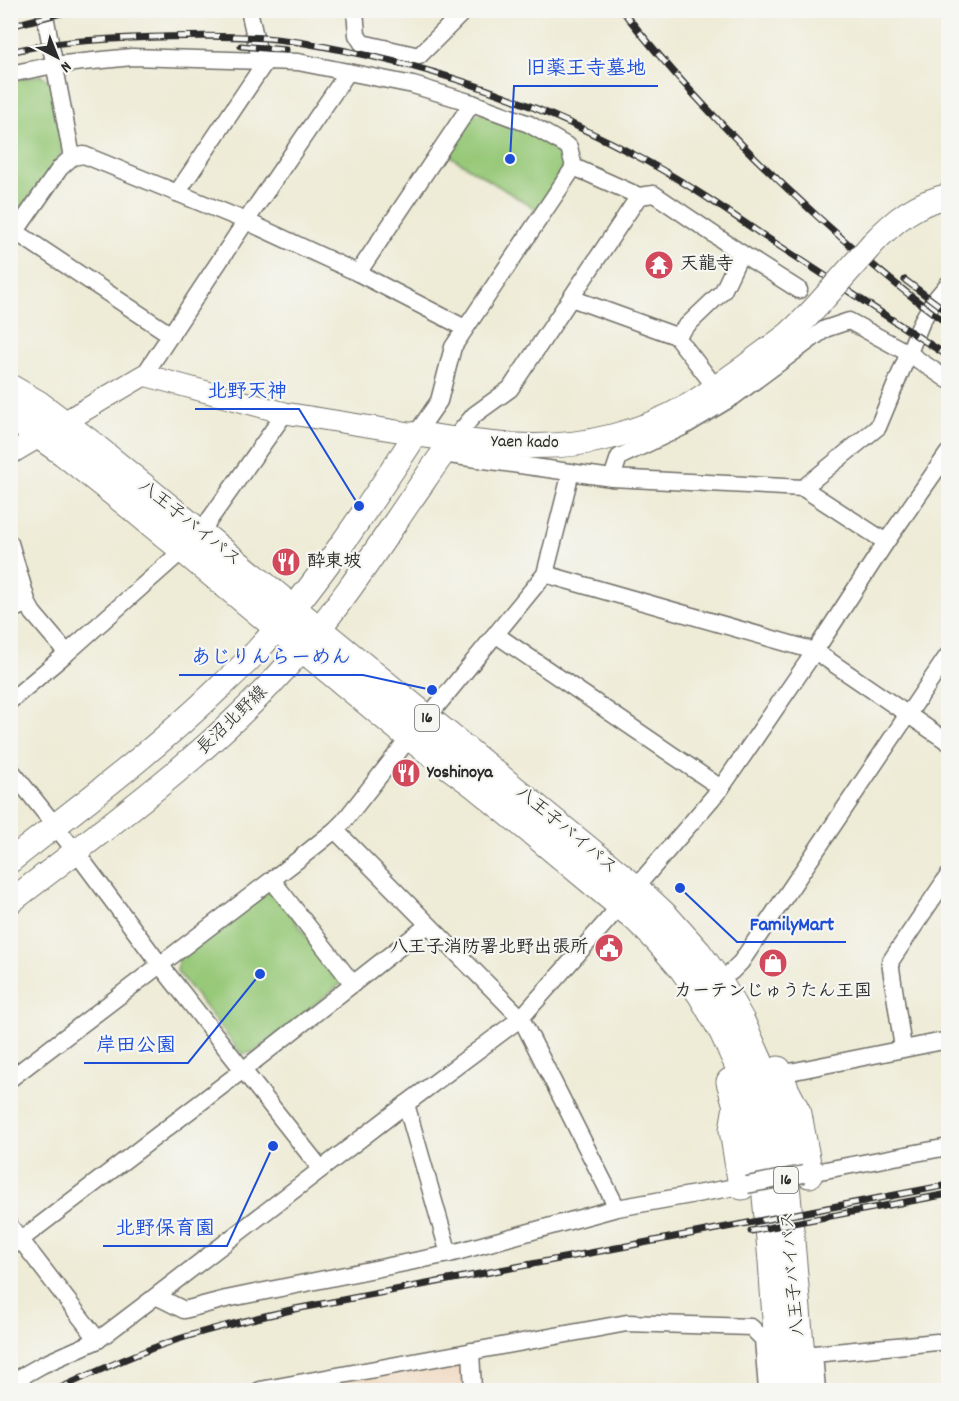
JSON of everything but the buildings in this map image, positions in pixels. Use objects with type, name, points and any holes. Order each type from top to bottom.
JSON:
[{"type":"highway","name":"八王子バイパス","points":[[10,387],[52,429],[628,896],[658,940],[701,994],[723,1032],[741,1071],[749,1096],[763,1164],[781,1390]]},
{"type":"highway","name":"八王子バイパス","points":[[10,415],[52,429]]},
{"type":"highway","name":"八王子バイパス","points":[[628,896],[652,903],[698,953],[719,982],[741,1021],[769,1089],[784,1161],[804,1390]]},
{"type":"highway","points":[[744,1186],[733,1130],[737,1106],[728,1076],[711,1038],[691,1004],[654,955],[628,929],[628,896],[657,896],[710,946],[731,972],[772,1052],[786,1091],[798,1114],[806,1174]]},
{"type":"main road","name":"Yaen kado","points":[[416,434],[448,446],[573,444],[602,440],[658,421],[716,388],[790,333],[896,220],[926,203],[948,196]]},
{"type":"main road","name":"長沼北野線","points":[[10,861],[128,770],[191,715],[256,653],[340,546],[416,434]]},
{"type":"main road","name":"長沼北野線","points":[[10,902],[160,787],[232,723],[262,692],[311,640],[360,575],[448,446]]},
{"type":"main road","points":[[236,672],[252,671],[262,681],[262,692]]},
{"type":"street","points":[[44,10],[72,157]]},
{"type":"street","points":[[249,10],[258,50],[266,62]]},
{"type":"street","points":[[355,10],[357,35],[362,43],[419,56],[465,10]]},
{"type":"street","points":[[10,74],[54,65],[132,57],[298,62],[413,85],[472,103],[529,124],[569,147],[574,167],[453,347],[439,401],[416,434]]},
{"type":"street","points":[[177,193],[266,62]]},
{"type":"street","points":[[10,454],[144,375],[348,72]]},
{"type":"street","points":[[358,273],[472,103]]},
{"type":"street","points":[[171,335],[13,229],[60,168],[72,157],[84,155],[246,221],[358,273],[465,327]]},
{"type":"street","points":[[574,167],[639,196],[654,194],[799,290]]},
{"type":"street","points":[[639,196],[510,388],[474,415],[448,446],[571,472],[612,478],[803,488],[886,542]]},
{"type":"street","points":[[676,336],[723,291],[741,253]]},
{"type":"street","points":[[803,488],[878,427],[922,321],[933,302],[948,284]]},
{"type":"street","points":[[571,298],[676,336],[716,388]]},
{"type":"street","points":[[612,478],[619,457],[683,427],[733,397],[825,329],[849,321],[908,353],[948,380]]},
{"type":"street","name":"Yaen kado","points":[[144,375],[285,413],[416,434]]},
{"type":"street","points":[[10,700],[67,653],[192,542],[285,413]]},
{"type":"street","points":[[10,1383],[42,1365],[98,1340],[405,1104],[521,1018],[721,788],[948,453]]},
{"type":"street","points":[[10,1079],[161,966],[335,830],[545,574],[571,472]]},
{"type":"street","points":[[10,543],[28,604],[67,653]]},
{"type":"street","points":[[545,574],[815,651],[948,742]]},
{"type":"street","points":[[10,610],[28,604]]},
{"type":"street","points":[[495,634],[721,788]]},
{"type":"street","points":[[731,972],[741,962],[948,655]]},
{"type":"street","points":[[10,770],[321,1169]]},
{"type":"street","points":[[335,830],[521,1018],[617,1209]]},
{"type":"street","points":[[903,1048],[890,962],[948,876]]},
{"type":"street","points":[[272,880],[352,984]]},
{"type":"street","points":[[16,1244],[428,925]]},
{"type":"street","points":[[780,1074],[948,1040]]},
{"type":"street","points":[[405,1104],[449,1254]]},
{"type":"street","points":[[156,1296],[184,1310],[226,1299],[449,1254],[617,1209],[948,1147]]},
{"type":"street","points":[[10,1226],[16,1244],[98,1340]]},
{"type":"street","points":[[260,1390],[627,1323],[751,1327],[763,1339],[767,1390]]},
{"type":"street","points":[[817,1390],[814,1354],[937,1342],[948,1345]]},
{"type":"street","points":[[471,1352],[473,1390]]},
{"type":"shaded area","points":[[464,1360],[465,1390],[296,1390]]},
{"type":"green space","points":[[41,75],[50,81],[62,144],[61,154],[17,214],[11,216],[11,81]]},
{"type":"green space","points":[[480,113],[529,133],[565,154],[568,165],[537,210],[445,153],[469,116]]},
{"type":"green space","points":[[271,889],[342,983],[254,1052],[244,1054],[239,1051],[177,971],[179,958]]},
{"type":"railway","points":[[10,26],[73,10]]},
{"type":"railway","points":[[622,10],[691,92],[765,168],[865,258],[948,324]]},
{"type":"railway","points":[[10,52],[56,44],[117,39],[199,36],[265,38],[351,52],[466,83],[541,110],[613,143],[663,170],[948,356]]},
{"type":"railway","points":[[241,46],[286,50]]},
{"type":"railway","points":[[905,280],[948,312]]},
{"type":"railway","points":[[56,1390],[127,1358],[170,1342],[295,1309],[948,1185]]},
{"type":"railway","points":[[751,1231],[948,1194]]},
{"type":"place","name":"旧薬王寺墓地","points":[[510,159]]},
{"type":"place","name":"天龍寺","points":[[659,265]]},
{"type":"place","name":"北野天神","points":[[359,506]]},
{"type":"place","name":"酔東坡","points":[[286,562]]},
{"type":"place","name":"あじりんらーめん","points":[[432,690]]},
{"type":"place","name":"Yoshinoya","points":[[406,773]]},
{"type":"place","name":"FamilyMart","points":[[680,888]]},
{"type":"place","name":"八王子消防署北野出張所","points":[[609,948]]},
{"type":"place","name":"カーテンじゅうたん王国","points":[[773,963]]},
{"type":"place","name":"岸田公園","points":[[260,974]]},
{"type":"place","name":"北野保育園","points":[[273,1146]]}]
